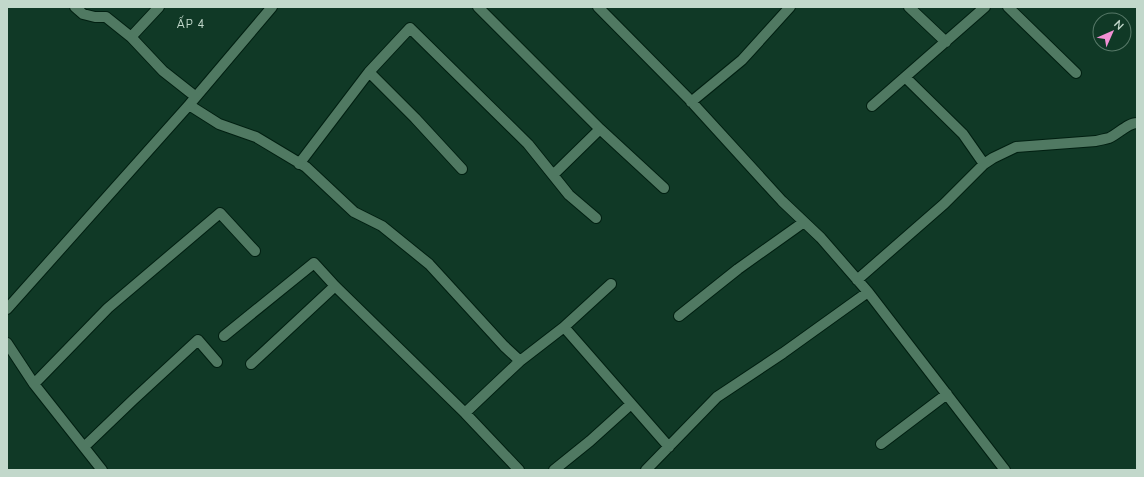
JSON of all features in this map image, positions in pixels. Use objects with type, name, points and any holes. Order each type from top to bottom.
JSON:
[{"type":"street","points":[[75,7],[83,14],[95,17],[106,17],[131,37],[162,71],[196,97]]},
{"type":"street","points":[[131,37],[159,7]]},
{"type":"street","points":[[7,309],[190,105],[272,7]]},
{"type":"street","points":[[478,7],[600,129],[664,188]]},
{"type":"street","points":[[598,7],[692,102],[782,201],[821,238],[858,280],[1005,470]]},
{"type":"street","points":[[692,102],[742,60],[790,7]]},
{"type":"street","points":[[909,7],[946,42]]},
{"type":"street","points":[[872,106],[985,7]]},
{"type":"street","points":[[1008,7],[1076,73]]},
{"type":"street","points":[[300,164],[369,72],[410,28],[528,144],[569,195],[596,218]]},
{"type":"street","points":[[369,72],[415,118],[462,169]]},
{"type":"street","points":[[905,78],[963,134],[984,164]]},
{"type":"street","points":[[190,105],[219,124],[256,137],[300,164],[354,212],[382,226],[429,264],[493,335],[520,361]]},
{"type":"street","points":[[858,280],[944,204],[984,164],[993,158],[1016,147],[1096,141],[1108,138],[1128,126],[1135,123],[1137,124]]},
{"type":"street","points":[[553,175],[600,129]]},
{"type":"street","points":[[34,384],[108,308],[220,213],[255,251]]},
{"type":"street","points":[[679,316],[738,269],[804,222]]},
{"type":"street","points":[[224,336],[314,262],[335,286],[465,413],[519,470]]},
{"type":"street","points":[[465,413],[520,361],[564,327],[611,284]]},
{"type":"street","points":[[251,364],[335,286]]},
{"type":"street","points":[[646,470],[717,396],[783,353],[868,292]]},
{"type":"street","points":[[564,327],[669,447]]},
{"type":"street","points":[[84,447],[198,340],[217,362]]},
{"type":"street","points":[[7,343],[34,384],[102,470]]},
{"type":"street","points":[[881,444],[947,394]]},
{"type":"street","points":[[554,470],[590,441],[631,404]]},
{"type":"district","name":"ẤP 4","points":[[191,24]]}]
